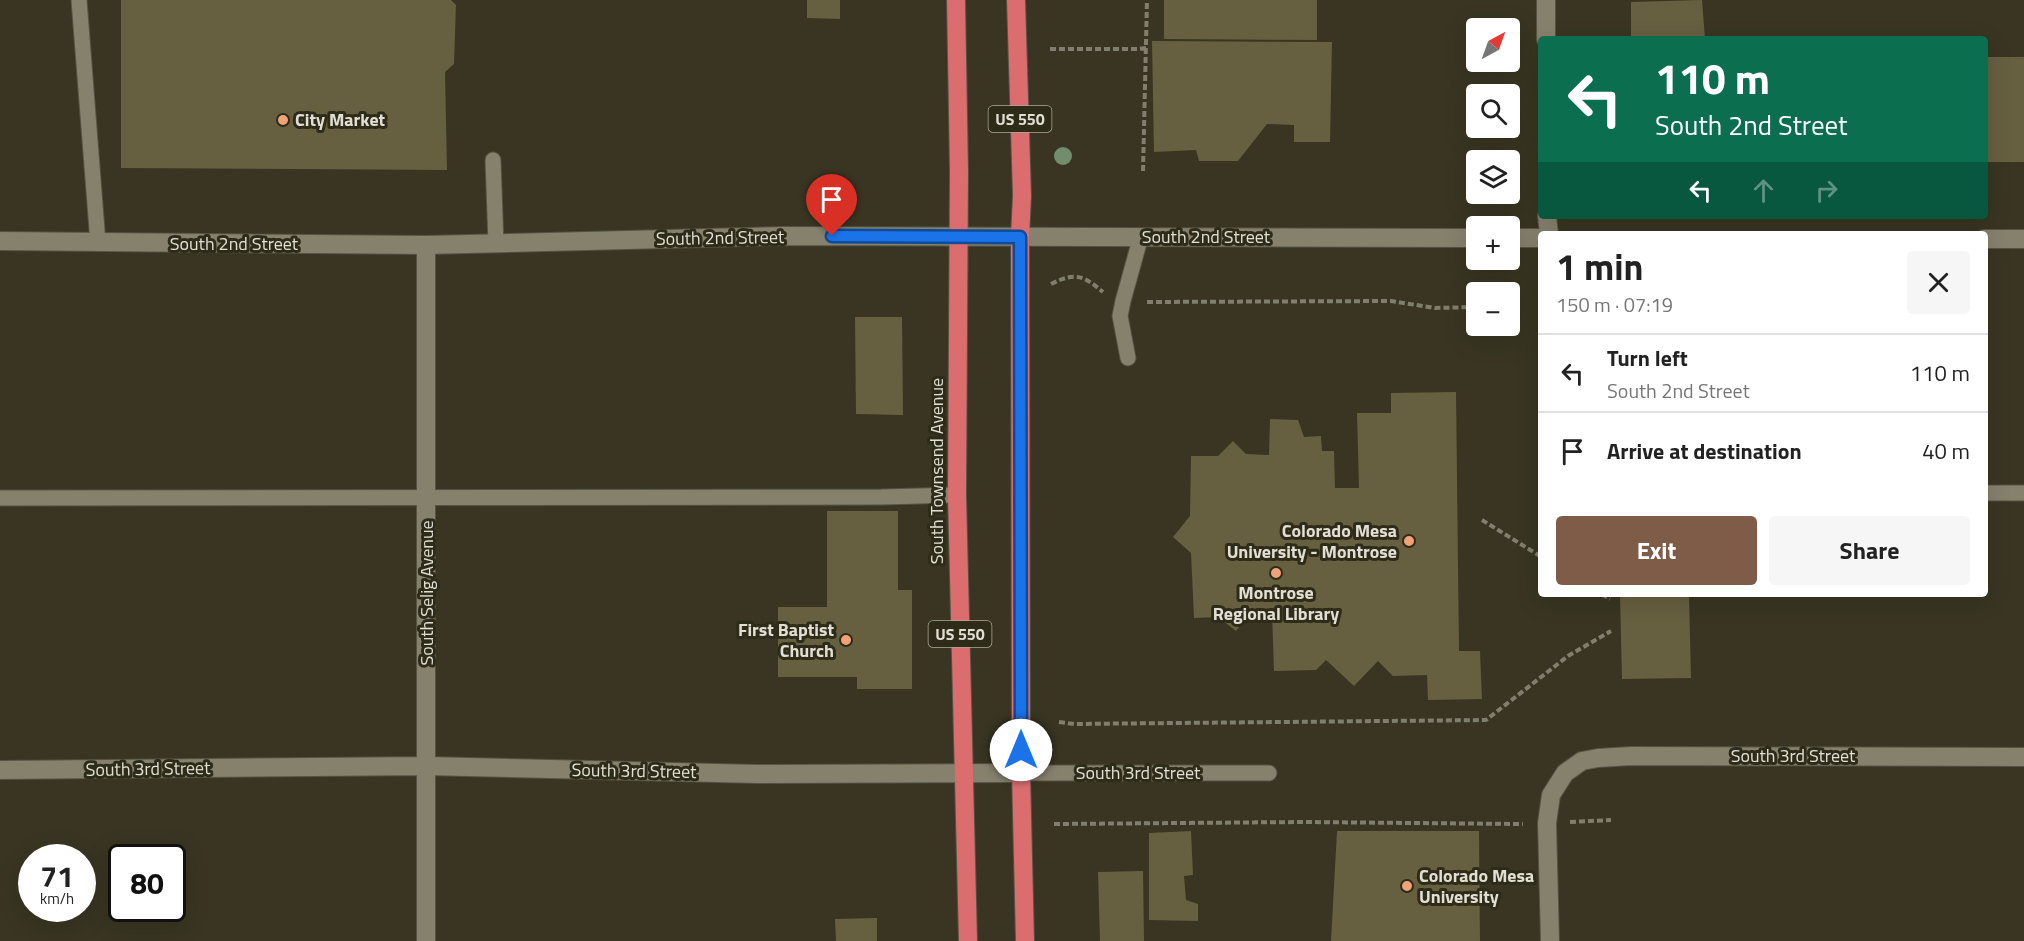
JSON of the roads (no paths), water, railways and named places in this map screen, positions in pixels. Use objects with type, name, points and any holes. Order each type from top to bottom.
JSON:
[{"type":"highway","name":"South Townsend Avenue","points":[[956,0],[957,495],[968,941]]},
{"type":"highway","name":"US 550","points":[[1016,0],[1022,196],[1020,237],[1021,773],[1025,941]]},
{"type":"street","points":[[1546,0],[1546,36]]},
{"type":"street","name":"South 2nd Street","points":[[0,241],[426,245],[784,236],[1466,238]]},
{"type":"street","points":[[1520,238],[1538,238]]},
{"type":"street","points":[[1988,239],[2024,239]]},
{"type":"street","name":"South Selig Avenue","points":[[426,245],[426,941]]},
{"type":"street","name":"South 3rd Street","points":[[1551,941],[1547,823],[1551,795],[1565,773],[1582,762],[1610,756],[2024,757]]},
{"type":"street","name":"South 3rd Street","points":[[0,770],[427,766],[758,774],[1021,773]]},
{"type":"lane","points":[[79,0],[98,243]]},
{"type":"lane","points":[[493,160],[496,244]]},
{"type":"lane","points":[[1128,358],[1120,316],[1141,236]]},
{"type":"lane","points":[[1988,493],[2024,493]]},
{"type":"lane","points":[[0,498],[957,495]]},
{"type":"lane","name":"South 3rd Street","points":[[1021,773],[1269,773]]},
{"type":"place","name":"City Market","points":[[283,120]]},
{"type":"place","name":"Colorado Mesa University - Montrose","points":[[1409,541]]},
{"type":"place","name":"Montrose Regional Library","points":[[1276,573]]},
{"type":"place","name":"First Baptist Church","points":[[846,640]]},
{"type":"place","name":"Colorado Mesa University","points":[[1407,886]]}]
